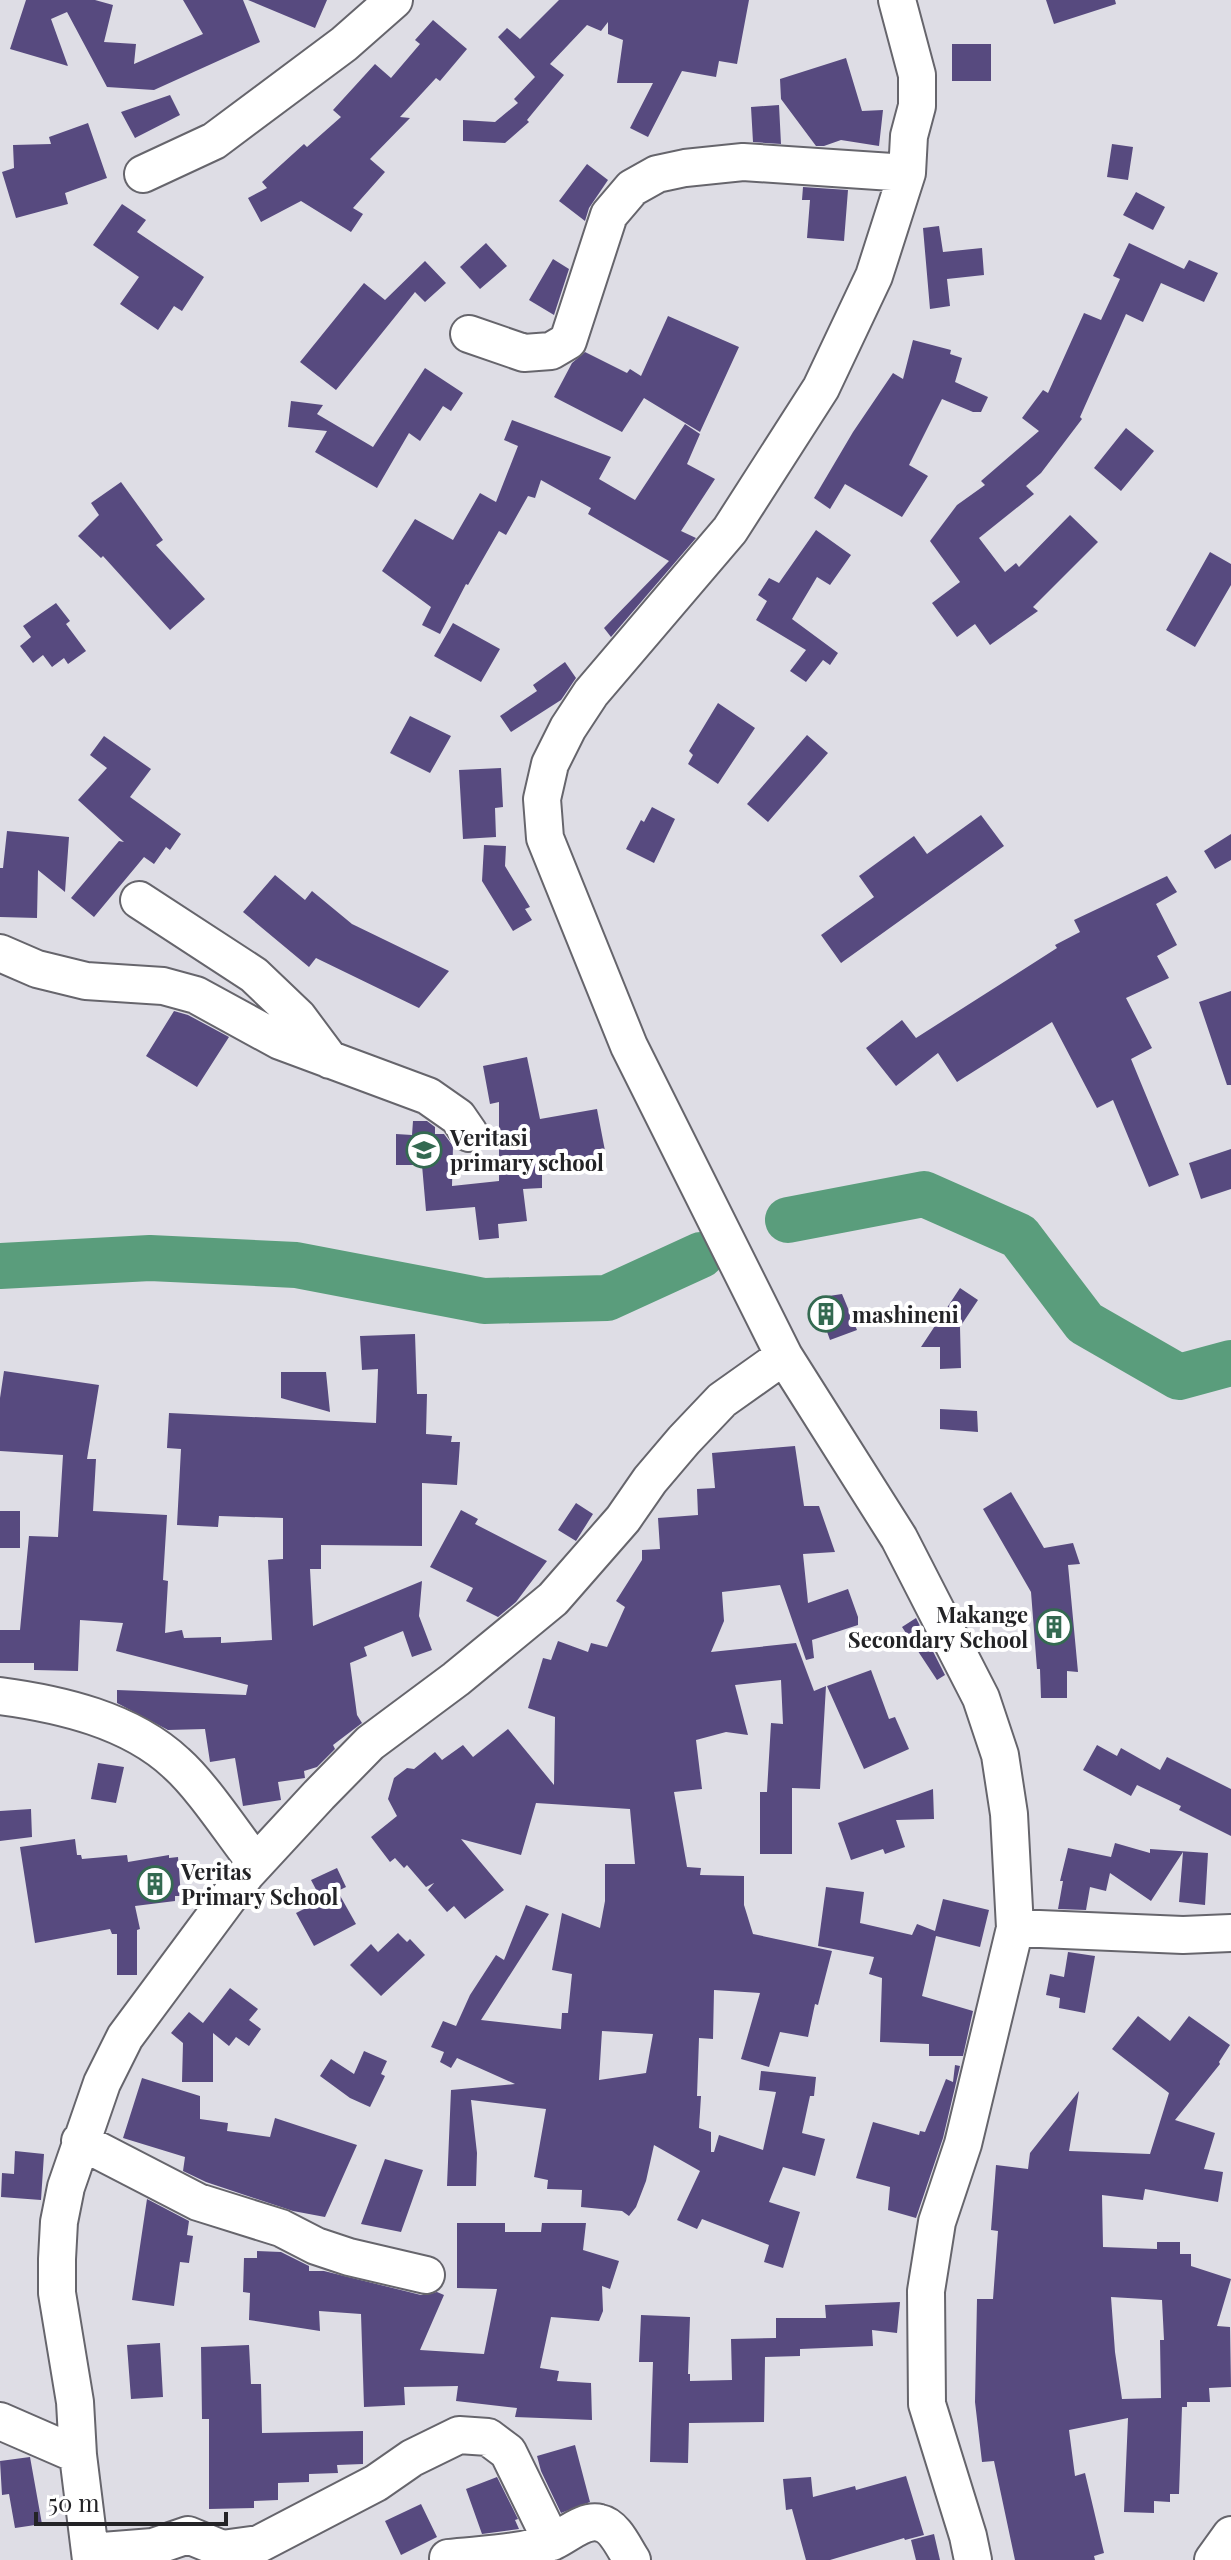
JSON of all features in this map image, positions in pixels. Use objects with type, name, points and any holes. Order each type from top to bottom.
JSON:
[{"type":"street","points":[[143,174],[214,141],[344,44],[394,0]]},
{"type":"street","points":[[897,0],[917,75],[917,106],[909,136],[907,173],[874,276],[821,388],[730,530],[591,693],[568,728],[550,764],[542,799],[545,838],[629,1046],[784,1356],[899,1538],[981,1698],[1000,1755],[1009,1814],[1015,1928],[963,2144],[937,2222],[926,2291],[927,2404],[973,2560]]},
{"type":"street","points":[[469,334],[524,353],[551,351],[568,341],[609,215],[632,188],[657,174],[743,162],[907,173]]},
{"type":"street","points":[[139,900],[254,975],[298,1017],[330,1060]]},
{"type":"street","points":[[0,953],[37,969],[86,981],[163,986],[196,995],[280,1041],[428,1096],[458,1117],[469,1133]]},
{"type":"street","points":[[552,2542],[508,2452],[488,2437],[459,2435],[412,2458],[376,2483],[259,2544],[222,2549],[188,2535],[153,2547],[91,2556],[78,2455],[75,2402],[57,2293],[59,2222],[80,2141],[102,2083],[125,2037],[256,1863],[370,1743],[456,1679],[553,1599],[623,1519],[650,1480],[722,1400],[784,1356]]},
{"type":"street","points":[[0,1696],[32,1700],[83,1714],[147,1743],[176,1763],[256,1863]]},
{"type":"street","points":[[1015,1928],[1183,1935],[1231,1933]]},
{"type":"street","points":[[80,2141],[198,2202],[281,2228],[316,2246],[349,2257],[426,2275]]},
{"type":"street","points":[[0,2421],[78,2455]]},
{"type":"street","points":[[448,2558],[503,2553],[552,2542],[584,2524],[600,2523],[613,2531],[632,2560]]},
{"type":"street","points":[[1213,2560],[1231,2535]]},
{"type":"building","points":[[26,0],[95,0],[113,5],[104,42],[136,44],[134,64],[203,34],[183,0],[243,0],[260,42],[154,90],[107,87],[67,12],[51,19],[68,66],[10,49]]},
{"type":"building","points":[[248,0],[327,0],[315,28]]},
{"type":"building","points":[[559,0],[749,0],[737,64],[719,61],[716,77],[682,71],[648,137],[630,128],[653,83],[617,83],[623,40],[608,34],[608,22],[601,31],[587,25],[550,64],[564,75],[527,120],[529,122],[505,143],[463,141],[463,120],[495,122],[518,103],[514,99],[535,77],[498,37],[507,28],[520,39]]},
{"type":"building","points":[[1046,0],[1115,0],[1116,4],[1054,24]]},
{"type":"building","points":[[433,20],[467,49],[440,81],[436,78],[400,117],[410,118],[370,159],[385,172],[353,208],[363,214],[351,232],[301,201],[261,222],[248,198],[267,188],[262,182],[304,144],[307,147],[341,117],[333,110],[375,64],[391,78],[420,44],[415,40]]},
{"type":"building","points":[[952,44],[991,44],[991,81],[952,81]]},
{"type":"building","points":[[846,58],[862,111],[883,110],[879,146],[841,140],[816,146],[781,99],[780,79]]},
{"type":"building","points":[[170,95],[180,115],[135,138],[121,112]]},
{"type":"building","points":[[779,105],[781,144],[753,142],[751,107]]},
{"type":"building","points":[[88,123],[107,178],[65,193],[68,204],[16,218],[2,172],[14,168],[13,145],[51,144],[49,137]]},
{"type":"building","points":[[1112,144],[1133,147],[1128,180],[1107,177]]},
{"type":"building","points":[[587,164],[608,180],[589,208],[585,221],[559,201]]},
{"type":"building","points":[[803,187],[848,190],[844,241],[807,238],[810,200],[802,200]]},
{"type":"building","points":[[1136,192],[1165,207],[1153,230],[1123,215]]},
{"type":"building","points":[[122,204],[146,220],[137,232],[204,277],[182,311],[174,306],[158,330],[120,304],[139,277],[93,245]]},
{"type":"building","points":[[939,226],[943,252],[982,248],[984,275],[947,279],[950,306],[930,309],[923,228]]},
{"type":"building","points":[[486,243],[507,266],[480,289],[460,267]]},
{"type":"building","points":[[1129,243],[1184,269],[1189,260],[1218,273],[1204,302],[1161,283],[1143,322],[1126,314],[1080,417],[1082,419],[1041,473],[1026,486],[1034,494],[979,538],[1005,572],[1016,563],[1019,567],[1070,515],[1098,542],[1033,607],[1038,611],[990,645],[975,624],[957,637],[932,603],[960,582],[930,541],[957,505],[985,485],[981,481],[1039,431],[1022,418],[1043,390],[1048,393],[1084,313],[1101,320],[1120,279],[1113,276]]},
{"type":"building","points":[[553,259],[569,269],[554,315],[529,300]]},
{"type":"building","points":[[425,261],[446,283],[425,302],[415,292],[336,390],[300,362],[364,283],[385,300]]},
{"type":"building","points":[[668,316],[739,347],[700,432],[644,398],[622,432],[554,397],[572,363],[585,352],[627,373],[630,369],[641,376]]},
{"type":"building","points":[[913,340],[951,350],[950,354],[962,358],[955,382],[988,397],[981,412],[973,412],[942,399],[909,465],[928,476],[902,517],[845,484],[830,509],[814,498],[893,373],[903,379]]},
{"type":"building","points":[[425,368],[463,393],[451,411],[443,406],[420,441],[409,433],[377,488],[315,452],[327,431],[288,427],[291,401],[323,405],[317,414],[373,447]]},
{"type":"building","points":[[512,420],[611,457],[599,479],[635,500],[685,424],[700,434],[687,464],[715,479],[681,531],[696,538],[611,637],[604,628],[669,561],[588,514],[591,508],[541,480],[535,498],[528,496],[506,535],[499,531],[440,634],[422,625],[431,607],[382,571],[415,519],[453,540],[480,493],[496,502],[518,446],[504,440]]},
{"type":"building","points":[[1126,428],[1154,451],[1121,491],[1094,468]]},
{"type":"building","points":[[121,482],[163,540],[156,545],[205,599],[170,630],[103,556],[101,558],[78,536],[99,515],[91,503]]},
{"type":"building","points":[[816,530],[851,555],[830,585],[817,577],[792,619],[838,653],[830,665],[823,660],[806,682],[790,671],[806,650],[756,620],[767,601],[758,595],[769,578],[779,583]]},
{"type":"building","points":[[1210,552],[1231,564],[1231,585],[1195,647],[1166,630]]},
{"type":"building","points":[[56,603],[70,621],[66,624],[86,651],[68,664],[64,658],[52,667],[43,655],[33,663],[20,646],[31,637],[23,626]]},
{"type":"building","points":[[453,623],[500,649],[481,682],[434,656]]},
{"type":"building","points":[[565,662],[576,678],[561,700],[511,732],[500,716],[537,691],[533,685]]},
{"type":"building","points":[[718,703],[755,728],[718,784],[688,764],[693,755],[689,751]]},
{"type":"building","points":[[410,716],[451,736],[430,773],[390,753]]},
{"type":"building","points":[[807,735],[828,753],[768,822],[747,804]]},
{"type":"building","points":[[104,736],[151,769],[130,797],[181,834],[170,850],[166,847],[154,864],[144,857],[94,917],[71,898],[119,841],[124,842],[78,800],[107,768],[90,755]]},
{"type":"building","points":[[501,768],[503,807],[495,808],[496,837],[463,839],[459,770]]},
{"type":"building","points":[[652,807],[675,819],[654,863],[626,849],[641,820],[644,822]]},
{"type":"building","points":[[981,815],[1004,846],[841,963],[821,935],[874,897],[859,876],[914,836],[927,854]]},
{"type":"building","points":[[7,831],[69,837],[65,892],[38,870],[37,918],[0,917],[0,868],[3,868]]},
{"type":"building","points":[[1231,834],[1231,860],[1215,869],[1204,851]]},
{"type":"building","points":[[484,845],[506,846],[505,866],[530,907],[525,909],[532,920],[513,931],[482,881]]},
{"type":"building","points":[[275,875],[305,900],[312,891],[352,924],[449,971],[419,1008],[316,958],[309,967],[243,912]]},
{"type":"building","points":[[1167,876],[1177,892],[1156,904],[1177,945],[1157,956],[1169,978],[1126,998],[1152,1048],[1131,1059],[1179,1175],[1149,1187],[1113,1100],[1097,1108],[1052,1022],[957,1082],[938,1053],[896,1086],[866,1048],[902,1020],[916,1038],[1057,948],[1055,945],[1080,932],[1074,920]]},
{"type":"building","points":[[1231,991],[1231,1085],[1227,1085],[1199,1002]]},
{"type":"building","points":[[174,1011],[229,1037],[197,1087],[146,1056]]},
{"type":"building","points":[[527,1057],[540,1119],[597,1109],[606,1156],[580,1160],[579,1156],[542,1157],[542,1188],[523,1189],[527,1221],[498,1224],[499,1238],[479,1240],[475,1207],[426,1211],[422,1165],[396,1165],[396,1134],[412,1135],[413,1121],[427,1121],[435,1127],[435,1134],[444,1134],[453,1146],[452,1186],[499,1181],[499,1102],[490,1104],[483,1066]]},
{"type":"building","points":[[1231,1149],[1231,1189],[1201,1199],[1189,1163]]},
{"type":"building","points":[[960,1288],[978,1300],[960,1327],[961,1368],[940,1369],[940,1347],[921,1347]]},
{"type":"building","points":[[842,1294],[857,1330],[830,1340],[818,1307],[823,1306],[822,1297]]},
{"type":"building","points":[[415,1334],[417,1394],[427,1394],[426,1434],[452,1436],[451,1442],[460,1442],[457,1485],[422,1483],[422,1546],[321,1545],[321,1569],[310,1569],[313,1626],[422,1581],[419,1616],[432,1650],[412,1657],[403,1631],[364,1647],[367,1656],[350,1663],[357,1715],[362,1723],[333,1745],[335,1749],[317,1767],[304,1771],[305,1778],[278,1782],[281,1800],[243,1806],[235,1758],[210,1762],[205,1729],[168,1730],[117,1703],[117,1690],[246,1695],[248,1685],[116,1651],[123,1623],[80,1620],[78,1671],[34,1670],[34,1663],[0,1663],[0,1630],[20,1630],[29,1536],[58,1537],[63,1455],[0,1451],[0,1398],[4,1371],[99,1385],[87,1459],[96,1459],[93,1511],[167,1515],[163,1580],[168,1581],[165,1633],[182,1630],[184,1638],[221,1637],[221,1643],[272,1640],[268,1560],[283,1559],[283,1518],[219,1516],[218,1527],[177,1525],[181,1449],[167,1448],[169,1413],[376,1423],[378,1369],[362,1370],[360,1336]]},
{"type":"building","points":[[281,1372],[326,1372],[330,1412],[281,1398]]},
{"type":"building","points":[[940,1409],[977,1411],[978,1432],[940,1429]]},
{"type":"building","points":[[795,1446],[804,1506],[819,1506],[835,1552],[803,1554],[808,1603],[848,1589],[858,1617],[858,1625],[812,1640],[814,1658],[806,1660],[780,1585],[722,1592],[724,1621],[711,1652],[796,1643],[814,1691],[826,1686],[820,1789],[792,1788],[792,1854],[760,1854],[760,1792],[767,1792],[771,1723],[783,1724],[781,1680],[735,1685],[748,1735],[726,1732],[696,1740],[702,1789],[674,1792],[687,1867],[701,1868],[700,1875],[744,1876],[744,1905],[753,1934],[832,1951],[808,2037],[780,2032],[769,2067],[741,2059],[760,1993],[714,1990],[713,2039],[699,2038],[699,2128],[711,2132],[711,2152],[714,2152],[719,2135],[763,2150],[776,2092],[759,2090],[761,2071],[816,2077],[814,2096],[810,2096],[802,2133],[825,2139],[815,2176],[783,2167],[769,2202],[800,2212],[783,2268],[764,2262],[769,2245],[702,2219],[697,2229],[677,2220],[700,2171],[654,2145],[646,2181],[629,2216],[622,2211],[581,2207],[582,2190],[547,2189],[548,2180],[534,2177],[546,2109],[471,2100],[477,2153],[476,2186],[447,2186],[451,2090],[515,2084],[457,2058],[451,2068],[440,2062],[444,2052],[431,2047],[443,2021],[456,2026],[470,1995],[496,1955],[504,1960],[526,1905],[549,1914],[481,2020],[561,2029],[562,2013],[568,2013],[572,1974],[552,1970],[562,1913],[600,1928],[605,1901],[605,1864],[635,1864],[630,1809],[536,1803],[521,1855],[461,1839],[504,1890],[465,1919],[454,1906],[447,1912],[428,1890],[434,1883],[426,1887],[407,1865],[404,1868],[395,1858],[390,1862],[371,1837],[397,1816],[388,1799],[394,1778],[407,1768],[414,1769],[435,1752],[442,1760],[463,1745],[473,1757],[508,1729],[554,1785],[555,1717],[528,1708],[543,1658],[551,1660],[558,1641],[588,1652],[591,1643],[607,1647],[625,1607],[616,1601],[642,1560],[642,1550],[660,1549],[658,1518],[698,1515],[697,1489],[715,1488],[712,1453]],"holes":[[[602,2031],[653,2034],[646,2073],[599,2080]]]},
{"type":"building","points":[[1011,1492],[1044,1548],[1073,1543],[1080,1564],[1068,1565],[1078,1672],[1067,1671],[1067,1698],[1041,1698],[1031,1592],[983,1509]]},
{"type":"building","points":[[576,1503],[593,1514],[576,1541],[558,1530]]},
{"type":"building","points":[[461,1510],[478,1519],[475,1524],[547,1561],[516,1602],[498,1617],[466,1601],[473,1588],[430,1567]]},
{"type":"building","points":[[0,1511],[20,1511],[20,1548],[0,1548]]},
{"type":"building","points":[[916,1618],[945,1675],[937,1680],[902,1627]]},
{"type":"building","points":[[871,1670],[889,1719],[895,1717],[909,1749],[864,1769],[827,1686]]},
{"type":"building","points":[[1097,1745],[1117,1756],[1121,1748],[1160,1770],[1167,1757],[1231,1789],[1231,1836],[1179,1810],[1181,1806],[1137,1785],[1131,1796],[1083,1770]]},
{"type":"building","points":[[98,1763],[124,1767],[116,1803],[91,1799]]},
{"type":"building","points":[[933,1789],[934,1819],[896,1820],[905,1847],[885,1854],[883,1849],[851,1860],[838,1823]]},
{"type":"building","points":[[31,1809],[32,1837],[0,1841],[0,1811]]},
{"type":"building","points":[[75,1839],[77,1855],[81,1855],[82,1859],[127,1855],[128,1862],[169,1855],[169,1858],[178,1857],[181,1896],[175,1896],[175,1901],[135,1906],[140,1929],[137,1930],[137,1975],[117,1975],[117,1934],[112,1934],[110,1929],[35,1943],[20,1847]]},
{"type":"building","points":[[1115,1843],[1150,1853],[1150,1849],[1208,1853],[1205,1905],[1179,1902],[1183,1852],[1151,1901],[1110,1873],[1106,1891],[1090,1887],[1086,1910],[1058,1909],[1063,1881],[1060,1881],[1068,1848],[1111,1857]]},
{"type":"building","points":[[337,1868],[346,1887],[321,1899],[311,1880]]},
{"type":"building","points":[[826,1887],[864,1892],[860,1923],[912,1935],[917,1924],[935,1931],[943,1899],[989,1910],[980,1947],[936,1936],[922,1996],[973,2011],[963,2056],[929,2056],[929,2044],[880,2042],[882,1978],[869,1974],[874,1957],[818,1946]]},
{"type":"building","points":[[338,1892],[356,1924],[314,1946],[296,1913]]},
{"type":"building","points":[[398,1933],[407,1942],[410,1939],[425,1955],[381,1996],[350,1965],[371,1944],[378,1952]]},
{"type":"building","points":[[1068,1952],[1095,1956],[1085,2013],[1059,2008],[1060,1998],[1046,1995],[1050,1974],[1064,1977]]},
{"type":"building","points":[[230,1988],[258,2009],[249,2020],[261,2029],[249,2046],[236,2037],[229,2046],[213,2033],[213,2082],[182,2082],[183,2043],[171,2033],[189,2012],[203,2023]]},
{"type":"building","points":[[1138,2016],[1170,2041],[1189,2016],[1230,2045],[1220,2064],[1175,2120],[1215,2133],[1204,2169],[1223,2172],[1218,2202],[1145,2189],[1143,2200],[1102,2195],[1103,2247],[1157,2249],[1157,2242],[1180,2242],[1180,2254],[1191,2254],[1191,2266],[1231,2279],[1217,2326],[1230,2327],[1231,2387],[1209,2388],[1210,2402],[1187,2402],[1187,2407],[1182,2407],[1179,2494],[1170,2494],[1170,2502],[1154,2501],[1154,2513],[1124,2512],[1128,2418],[1069,2430],[1075,2476],[1085,2473],[1104,2553],[1094,2556],[1095,2560],[1015,2560],[994,2461],[982,2462],[975,2402],[977,2299],[993,2299],[998,2231],[991,2230],[996,2165],[1028,2169],[1030,2153],[1079,2091],[1069,2151],[1150,2154],[1169,2093],[1112,2049]],"holes":[[[1111,2297],[1162,2300],[1164,2340],[1160,2340],[1161,2398],[1122,2399]]]},
{"type":"building","points":[[364,2051],[387,2061],[381,2074],[385,2076],[370,2107],[350,2098],[320,2076],[331,2059],[354,2074]]},
{"type":"building","points":[[955,2065],[960,2066],[943,2138],[916,2218],[888,2210],[890,2187],[856,2178],[873,2122],[919,2135],[920,2131],[925,2132],[946,2079],[953,2082]]},
{"type":"building","points":[[142,2078],[200,2096],[200,2119],[228,2123],[227,2131],[270,2137],[275,2118],[357,2145],[325,2217],[293,2211],[206,2182],[183,2171],[185,2157],[123,2138]]},
{"type":"building","points":[[15,2151],[44,2154],[41,2200],[1,2197],[2,2173],[14,2174]]},
{"type":"building","points":[[385,2159],[423,2170],[401,2232],[361,2224]]},
{"type":"building","points":[[147,2199],[189,2221],[187,2235],[193,2236],[189,2263],[180,2262],[174,2306],[132,2300]]},
{"type":"building","points":[[457,2223],[505,2223],[505,2232],[541,2232],[542,2223],[586,2223],[583,2250],[619,2261],[610,2289],[602,2286],[603,2311],[599,2321],[551,2317],[540,2368],[559,2371],[557,2381],[591,2383],[592,2420],[515,2417],[517,2408],[456,2401],[458,2386],[404,2387],[405,2405],[364,2407],[361,2314],[319,2311],[320,2331],[249,2320],[250,2293],[243,2292],[244,2258],[257,2258],[257,2251],[281,2252],[309,2266],[309,2271],[324,2271],[421,2295],[437,2292],[444,2295],[420,2350],[484,2354],[497,2289],[457,2288]]},
{"type":"building","points":[[900,2302],[897,2333],[872,2330],[873,2346],[800,2349],[800,2356],[765,2357],[764,2422],[689,2423],[688,2463],[650,2462],[653,2362],[639,2362],[641,2315],[690,2317],[690,2381],[732,2380],[731,2339],[776,2338],[776,2318],[826,2318],[825,2305]]},
{"type":"building","points":[[160,2343],[163,2397],[131,2399],[127,2345]]},
{"type":"building","points":[[249,2345],[251,2384],[261,2384],[262,2433],[363,2431],[363,2464],[337,2465],[338,2473],[309,2474],[309,2482],[278,2483],[278,2500],[254,2501],[254,2508],[209,2509],[209,2419],[202,2419],[201,2347]]},
{"type":"building","points":[[575,2445],[590,2502],[561,2513],[537,2456]]},
{"type":"building","points":[[30,2457],[42,2524],[15,2528],[9,2494],[2,2495],[0,2461]]},
{"type":"building","points":[[906,2476],[924,2535],[830,2560],[806,2560],[792,2509],[786,2510],[783,2479],[811,2477],[813,2497],[855,2486],[856,2490]]},
{"type":"building","points":[[497,2477],[518,2519],[515,2520],[519,2529],[482,2534],[466,2489]]},
{"type":"building","points":[[421,2504],[437,2537],[401,2555],[385,2521]]},
{"type":"building","points":[[934,2534],[940,2560],[916,2560],[911,2540]]},
{"type":"waterway","points":[[788,1220],[924,1194],[1019,1236],[1085,1323],[1179,1377],[1231,1363]]},
{"type":"waterway","points":[[0,1266],[150,1258],[296,1265],[484,1301],[607,1298],[701,1255]]},
{"type":"place","name":"Veritasi primary school","points":[[424,1150]]},
{"type":"place","name":"mashineni","points":[[826,1314]]},
{"type":"place","name":"Makange Secondary School","points":[[1054,1627]]},
{"type":"place","name":"Veritas Primary School","points":[[155,1884]]}]
